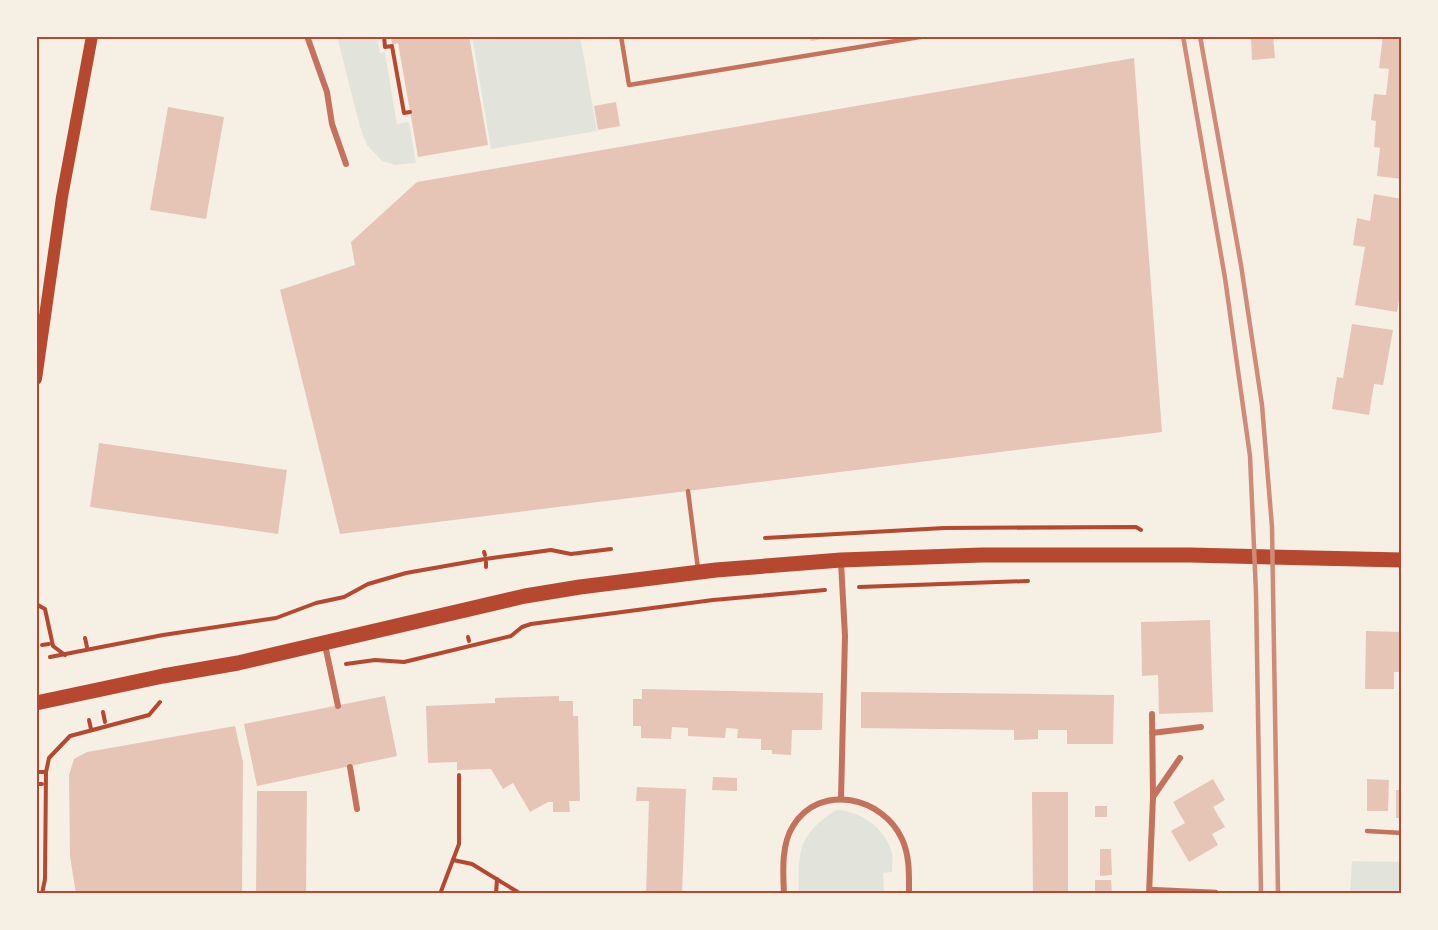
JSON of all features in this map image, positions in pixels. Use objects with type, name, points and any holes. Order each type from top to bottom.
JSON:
[{"type":"main road","points":[[36,379],[62,197],[92,36]]},
{"type":"main road","points":[[36,703],[238,663],[525,596],[699,572],[841,560],[982,555],[1190,555],[1402,560]]},
{"type":"street","points":[[307,36],[327,92],[332,124],[346,164]]},
{"type":"street","points":[[841,560],[845,636],[841,798]]},
{"type":"street","points":[[325,643],[338,706]]},
{"type":"street","points":[[1150,891],[1152,714]]},
{"type":"street","points":[[1152,733],[1201,727]]},
{"type":"street","points":[[1152,797],[1180,758]]},
{"type":"street","points":[[350,767],[357,809]]},
{"type":"street","points":[[784,894],[785,846],[792,827],[804,812],[824,801],[841,798],[861,802],[880,813],[894,826],[903,840],[908,861],[909,894]]},
{"type":"lane","points":[[621,36],[628,85],[926,36]]},
{"type":"lane","points":[[688,491],[699,572]]},
{"type":"lane","points":[[1367,831],[1402,833]]},
{"type":"lane","points":[[1150,891],[1216,892]]},
{"type":"path","points":[[384,36],[385,47],[392,46],[404,112],[410,112]]},
{"type":"path","points":[[765,538],[944,528],[1136,527]]},
{"type":"path","points":[[50,657],[73,656],[164,635],[276,618],[316,603],[344,597],[368,584],[406,573],[550,550],[571,554],[611,549]]},
{"type":"path","points":[[331,667],[375,660],[404,662],[511,636],[522,627],[531,624],[713,600],[843,588],[1038,581]]},
{"type":"path","points":[[36,604],[45,609],[53,645],[66,655]]},
{"type":"path","points":[[85,638],[88,652]]},
{"type":"path","points":[[42,645],[49,644]]},
{"type":"path","points":[[42,894],[45,879],[46,772],[49,758],[70,736],[149,715],[158,702],[169,700]]},
{"type":"path","points":[[89,720],[92,729]]},
{"type":"path","points":[[36,772],[46,772]]},
{"type":"path","points":[[440,894],[459,844],[459,775]]},
{"type":"path","points":[[36,784],[42,784]]},
{"type":"path","points":[[453,860],[472,864],[521,894]]},
{"type":"path","points":[[495,894],[497,879]]},
{"type":"shaded area","points":[[337,36],[377,36],[380,53],[385,52],[397,124],[409,122],[416,163],[395,165],[382,161],[367,145],[360,127]]},
{"type":"shaded area","points":[[472,36],[580,36],[597,131],[491,149]]},
{"type":"shaded area","points":[[836,810],[854,813],[871,822],[889,844],[892,855],[892,872],[883,873],[884,894],[799,894],[799,866],[803,845],[814,827]]},
{"type":"shaded area","points":[[1352,861],[1402,862],[1402,894],[1350,894]]},
{"type":"building","points":[[391,36],[469,36],[488,145],[418,157],[398,43],[392,45]]},
{"type":"building","points":[[810,36],[831,36],[832,37],[811,41]]},
{"type":"building","points":[[1251,36],[1273,36],[1275,58],[1252,60]]},
{"type":"building","points":[[1383,36],[1402,36],[1402,179],[1377,176],[1380,148],[1374,147],[1376,121],[1371,120],[1374,94],[1386,95],[1389,69],[1379,68]]},
{"type":"building","points":[[1134,58],[1162,432],[340,534],[280,290],[355,265],[351,242],[417,182]]},
{"type":"building","points":[[616,102],[620,126],[598,130],[594,106]]},
{"type":"building","points":[[168,107],[224,117],[206,219],[150,210]]},
{"type":"building","points":[[1374,194],[1402,199],[1402,281],[1397,312],[1355,305],[1365,247],[1353,245],[1357,218],[1370,221]]},
{"type":"building","points":[[1352,324],[1393,330],[1383,385],[1374,384],[1369,415],[1332,409],[1337,377],[1343,378]]},
{"type":"building","points":[[99,443],[287,470],[278,534],[90,507]]},
{"type":"building","points":[[1210,620],[1213,712],[1159,714],[1158,675],[1142,676],[1141,622]]},
{"type":"building","points":[[1366,631],[1402,632],[1402,672],[1394,672],[1394,689],[1365,689]]},
{"type":"building","points":[[642,689],[823,693],[822,730],[792,730],[791,755],[772,754],[772,750],[761,750],[761,739],[737,738],[738,729],[726,728],[725,738],[688,736],[688,728],[672,727],[671,739],[641,738],[641,726],[633,726],[633,699],[642,699]]},
{"type":"building","points":[[861,692],[1114,695],[1113,744],[1067,744],[1067,730],[1038,730],[1038,739],[1014,740],[1014,730],[861,728]]},
{"type":"building","points":[[385,696],[397,756],[257,786],[244,724]]},
{"type":"building","points":[[559,696],[559,701],[573,701],[573,716],[578,716],[580,801],[569,801],[570,812],[553,812],[553,802],[548,802],[530,812],[513,783],[503,789],[491,769],[457,770],[457,762],[428,763],[426,706],[495,703],[495,698]]},
{"type":"building","points":[[235,726],[243,762],[242,894],[76,894],[70,856],[69,775],[74,759],[87,752]]},
{"type":"building","points":[[713,777],[737,778],[737,791],[712,790]]},
{"type":"building","points":[[1213,779],[1225,800],[1213,807],[1225,827],[1212,834],[1218,845],[1189,862],[1171,831],[1185,823],[1173,802]]},
{"type":"building","points":[[1367,779],[1389,780],[1388,811],[1367,811]]},
{"type":"building","points":[[637,787],[686,789],[682,894],[646,894],[649,801],[636,801]]},
{"type":"building","points":[[1396,790],[1402,790],[1402,818],[1396,818]]},
{"type":"building","points":[[257,791],[307,791],[306,894],[256,894]]},
{"type":"building","points":[[1032,792],[1068,792],[1068,894],[1033,894]]},
{"type":"building","points":[[1095,806],[1107,806],[1107,817],[1095,817]]},
{"type":"building","points":[[1100,849],[1111,849],[1112,875],[1100,876]]},
{"type":"building","points":[[1095,880],[1111,880],[1112,894],[1095,894]]},
{"type":"railway","points":[[1183,36],[1225,278],[1250,456],[1256,593],[1261,894]]},
{"type":"railway","points":[[1200,36],[1241,265],[1262,405],[1272,527],[1278,894]]}]
